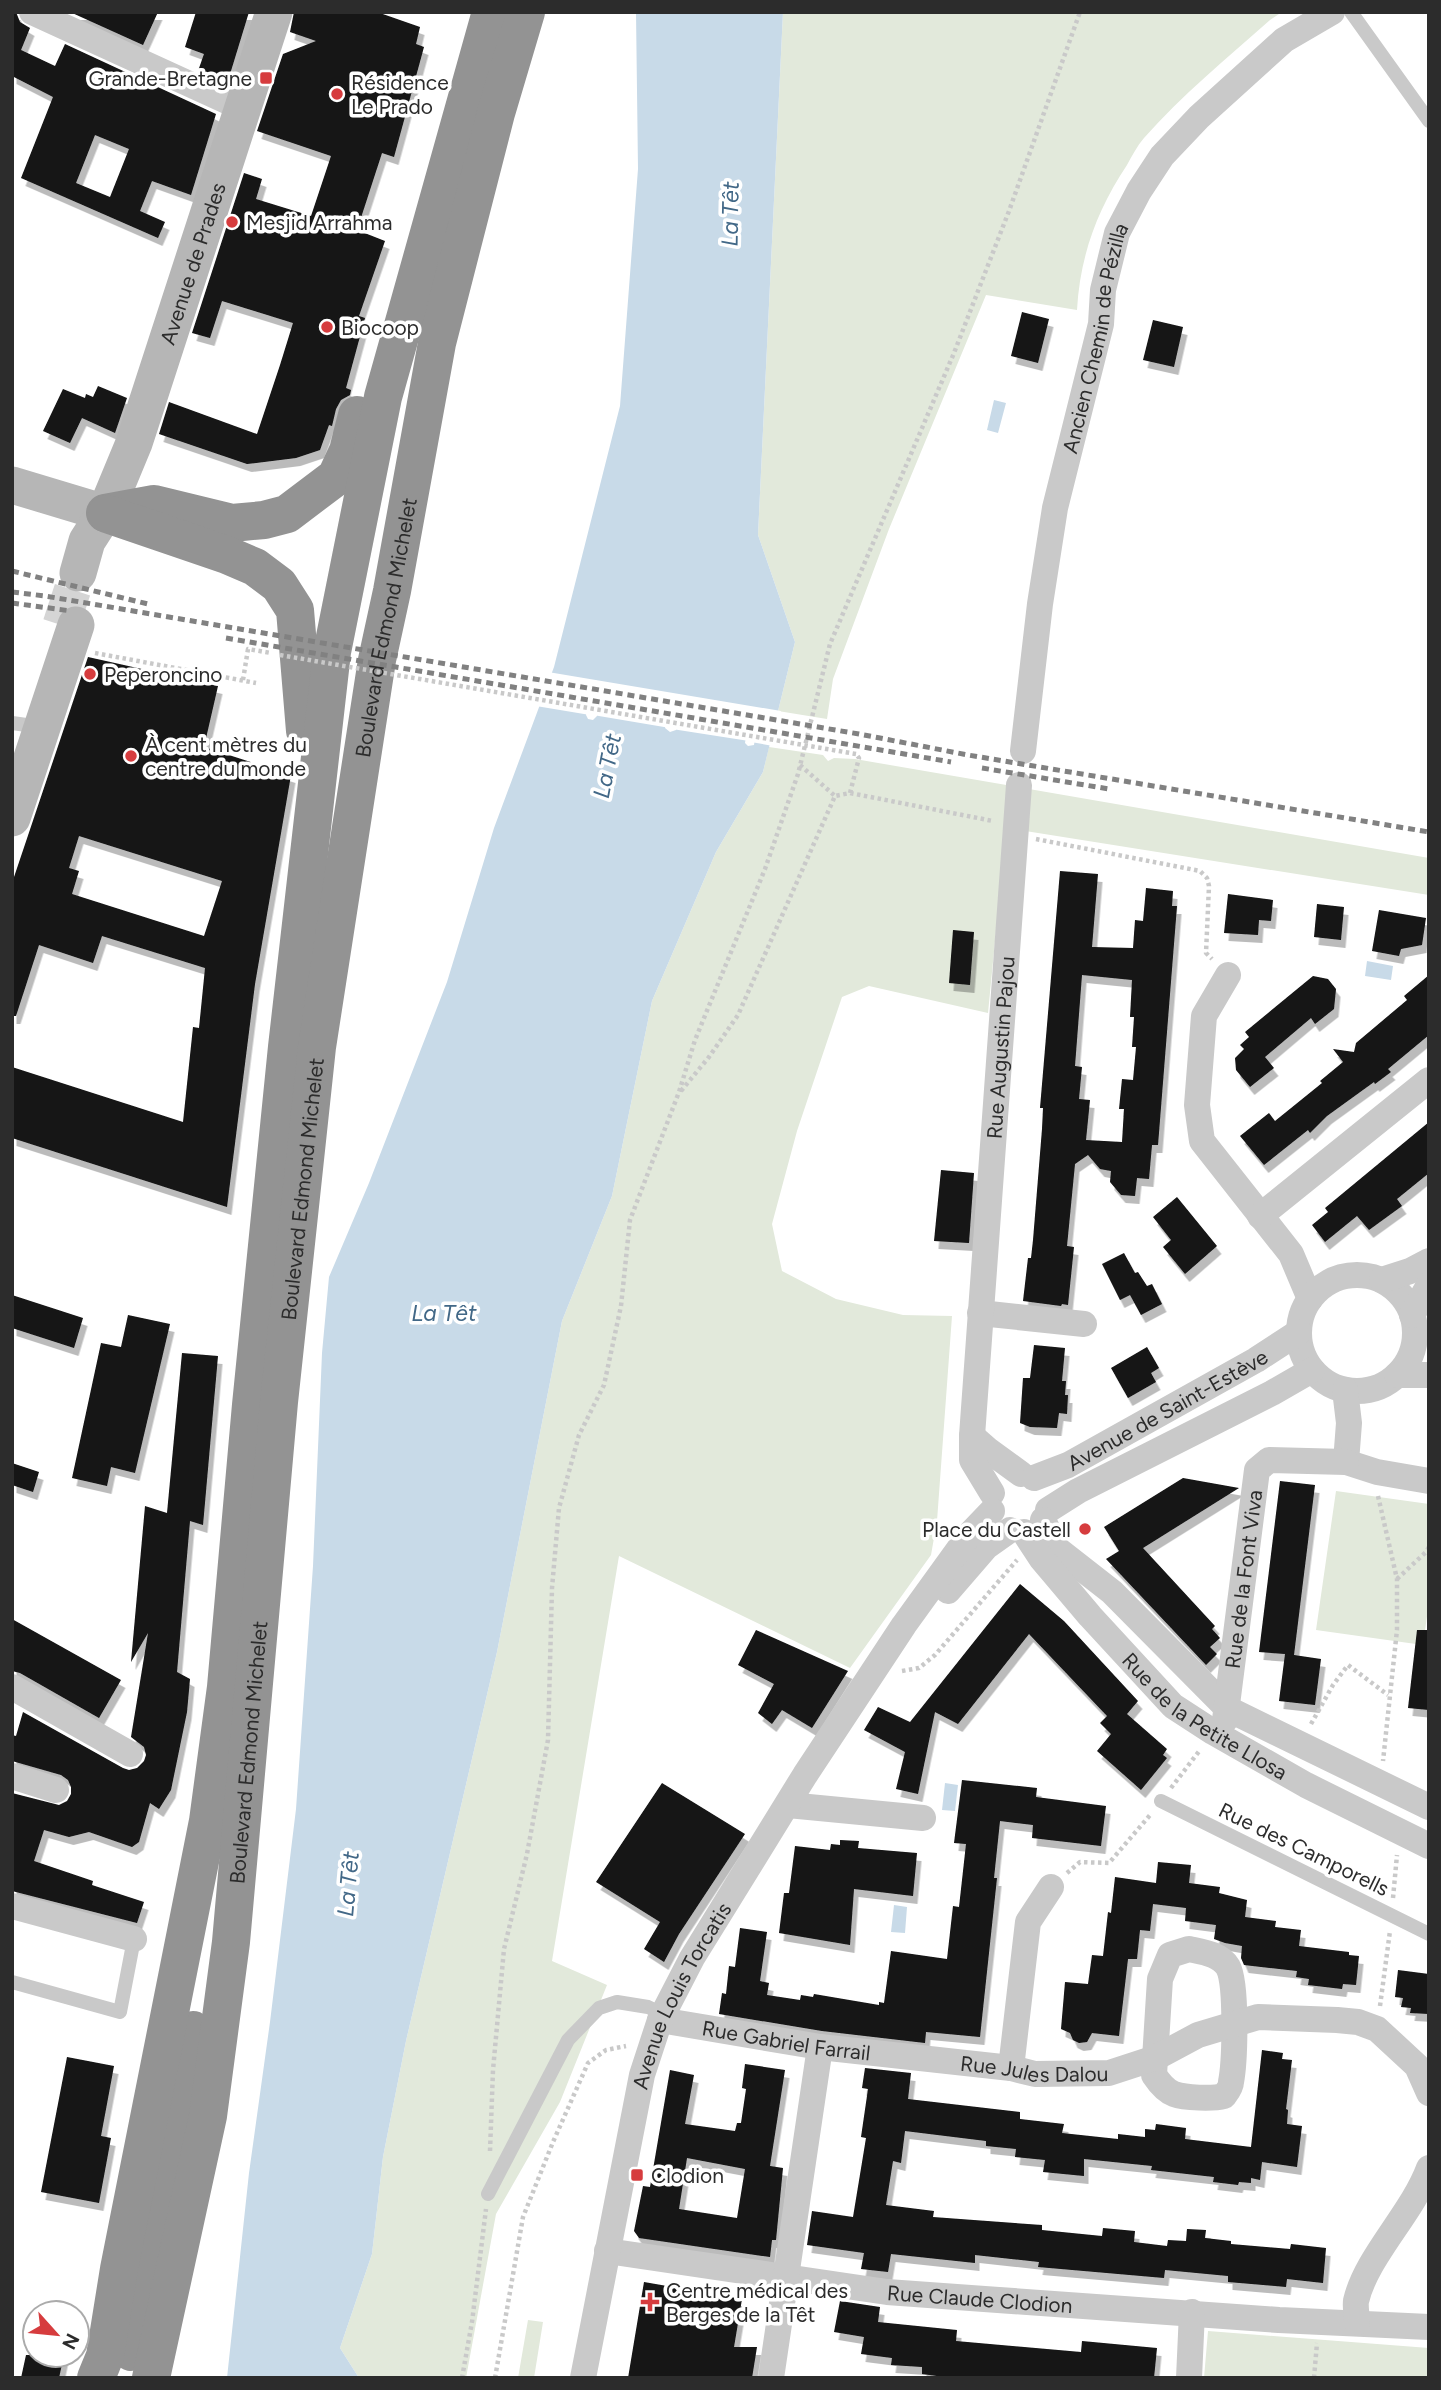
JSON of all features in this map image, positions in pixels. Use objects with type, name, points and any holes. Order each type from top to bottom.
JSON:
[{"type":"highway","points":[[105,513],[155,504],[232,523],[264,520],[287,514],[336,477],[348,451],[393,274],[466,12]]},
{"type":"highway","name":"Boulevard Edmond Michelet","points":[[119,2269],[208,1821],[225,1701],[251,1405],[332,652],[383,397],[491,12]]},
{"type":"highway","name":"Boulevard Edmond Michelet","points":[[151,2378],[208,2116],[231,1942],[279,1402],[317,1047],[377,660],[437,344],[496,113],[526,12]]},
{"type":"highway","points":[[392,591],[478,248],[551,12]]},
{"type":"highway","points":[[105,513],[255,567],[279,585],[295,610],[311,835]]},
{"type":"highway","points":[[124,2378],[233,1818],[260,1629]]},
{"type":"highway","points":[[83,2378],[119,2269]]},
{"type":"highway","points":[[96,2378],[105,2356],[119,2269]]},
{"type":"main road","name":"Avenue de Prades","points":[[105,513],[133,449],[274,12]]},
{"type":"main road","points":[[12,485],[105,513],[104,545],[85,575]]},
{"type":"main road","points":[[21,758],[68,632]]},
{"type":"street","points":[[32,12],[244,109]]},
{"type":"street","name":"Ancien Chemin de Pézilla","points":[[1023,751],[1040,604],[1055,508],[1101,324],[1103,290],[1117,233],[1139,191],[1162,156],[1199,117],[1284,40],[1332,12]]},
{"type":"street","name":"Rue Augustin Pajou","points":[[992,1502],[972,1460],[972,1436],[1019,785]]},
{"type":"street","points":[[1228,975],[1204,1016],[1197,1105],[1202,1141],[1291,1254],[1310,1298]]},
{"type":"street","points":[[1260,1216],[1429,1080]]},
{"type":"street","points":[[1291,1254],[1340,1277]]},
{"type":"street","points":[[1382,1280],[1410,1271],[1429,1261]]},
{"type":"street","points":[[1418,1331],[1405,1301],[1395,1289],[1382,1280],[1354,1275],[1340,1277],[1323,1285],[1310,1298],[1301,1315],[1299,1332],[1302,1352],[1312,1370],[1326,1382],[1345,1390],[1363,1390],[1381,1385],[1396,1375],[1406,1363],[1418,1331],[1429,1285]]},
{"type":"street","points":[[980,1313],[1084,1324]]},
{"type":"street","name":"Avenue de Saint-Estève","points":[[1028,1476],[1068,1465],[1256,1360],[1299,1332]]},
{"type":"street","name":"Avenue de Saint-Estève","points":[[1031,1523],[1078,1491],[1312,1370]]},
{"type":"street","points":[[1396,1375],[1429,1375]]},
{"type":"street","points":[[1345,1390],[1349,1423],[1346,1462]]},
{"type":"street","points":[[972,1436],[1028,1476],[1046,1492],[1031,1523],[995,1519],[992,1502],[1003,1479],[1028,1476]]},
{"type":"street","name":"Rue de la Font Viva","points":[[1217,1735],[1228,1709],[1258,1470],[1269,1460],[1346,1462],[1374,1471],[1429,1481]]},
{"type":"street","name":"Avenue Louis Torcatis","points":[[583,2378],[642,2075],[661,2017],[692,1958],[805,1775],[904,1625],[992,1502]]},
{"type":"street","name":"Avenue Louis Torcatis","points":[[881,1663],[917,1628],[985,1546],[1031,1523]]},
{"type":"street","name":"Rue de la Petite Llosa","points":[[1031,1523],[1057,1549],[1112,1592],[1228,1709],[1429,1807]]},
{"type":"street","name":"Rue de la Petite Llosa","points":[[1031,1523],[1041,1558],[1173,1706],[1217,1735],[1306,1785],[1429,1846]]},
{"type":"street","points":[[12,1687],[130,1754]]},
{"type":"street","points":[[12,1776],[56,1790]]},
{"type":"street","points":[[788,1805],[923,1818]]},
{"type":"street","points":[[1011,2068],[1028,1922],[1051,1887]]},
{"type":"street","points":[[12,1906],[134,1939]]},
{"type":"street","points":[[1189,1949],[1214,1955],[1227,1965],[1231,1977],[1234,2026],[1231,2085],[1224,2096],[1216,2098],[1173,2094],[1154,2075],[1155,2058],[1160,1979],[1170,1955],[1189,1949]]},
{"type":"street","name":"Rue Gabriel Farrail","points":[[661,2017],[820,2047],[912,2057]]},
{"type":"street","name":"Rue Jules Dalou","points":[[912,2057],[1011,2068],[1035,2074],[1109,2073],[1155,2058],[1198,2035],[1258,2017],[1358,2021],[1377,2029],[1417,2066],[1426,2081]]},
{"type":"street","points":[[771,2378],[820,2047]]},
{"type":"street","points":[[1357,2322],[1356,2303],[1367,2273],[1402,2220],[1429,2168]]},
{"type":"street","name":"Rue Claude Clodion","points":[[607,2251],[887,2292],[1429,2327]]},
{"type":"street","points":[[1189,2378],[1192,2312]]},
{"type":"lane","points":[[1350,12],[1429,121]]},
{"type":"lane","name":"Rue des Camporells","points":[[1161,1801],[1429,1934]]},
{"type":"lane","points":[[12,1982],[120,2012],[134,1939]]},
{"type":"lane","points":[[488,2194],[568,2040],[598,2008],[617,2002],[648,2007],[661,2017]]},
{"type":"path","points":[[461,2378],[472,2322],[488,2194],[504,1948],[527,1854],[548,1740],[552,1588],[559,1508],[579,1435],[604,1385],[621,1306],[630,1220],[679,1092],[695,1040],[765,869],[800,765],[830,644],[954,353],[1009,211],[1080,12]]},
{"type":"path","points":[[68,632],[256,682]]},
{"type":"path","points":[[243,680],[248,649],[856,754],[859,758],[850,793]]},
{"type":"path","points":[[800,765],[835,796]]},
{"type":"path","points":[[835,796],[850,793],[1200,871],[1207,878],[1209,886],[1206,953],[1228,975]]},
{"type":"path","points":[[679,1092],[709,1057],[738,1015],[835,796]]},
{"type":"path","points":[[1374,1471],[1396,1579],[1397,1630],[1382,1784]]},
{"type":"path","points":[[1396,1579],[1429,1547]]},
{"type":"path","points":[[881,1663],[897,1672],[919,1668],[936,1655],[1019,1558],[1026,1561]]},
{"type":"path","points":[[1300,1744],[1333,1685],[1348,1665],[1389,1696]]},
{"type":"path","points":[[1051,1887],[1080,1861],[1109,1863],[1217,1735]]},
{"type":"path","points":[[495,2378],[523,2217],[587,2063],[606,2050],[638,2045],[651,2046]]},
{"type":"path","points":[[1314,2378],[1319,2321]]},
{"type":"shaded area","points":[[783,12],[1282,12],[1189,92],[1139,144],[1107,199],[1092,234],[1082,271],[1077,310],[986,295],[889,529],[833,679],[827,719],[778,711],[795,642],[758,535]]},
{"type":"shaded area","points":[[769,747],[823,755],[828,761],[834,758],[855,759],[1429,858],[1429,895],[1006,828],[988,1013],[869,986],[842,997],[797,1131],[772,1224],[782,1271],[836,1299],[903,1315],[952,1316],[937,1521],[931,1555],[850,1668],[619,1556],[552,1961],[607,1985],[560,2102],[496,2214],[466,2378],[359,2378],[340,2348],[372,2254],[383,2157],[406,2041],[497,1652],[562,1321],[612,1196],[652,1001],[716,852],[763,772]]},
{"type":"shaded area","points":[[1336,1491],[1429,1504],[1429,1602],[1423,1645],[1316,1630]]},
{"type":"shaded area","points":[[528,2320],[543,2322],[534,2378],[518,2378]]},
{"type":"shaded area","points":[[1208,2331],[1429,2348],[1429,2378],[1204,2378]]},
{"type":"water","name":"La Têt","points":[[636,12],[783,12],[758,535],[795,642],[763,772],[716,852],[652,1001],[612,1196],[562,1321],[497,1652],[406,2041],[383,2157],[372,2254],[340,2348],[359,2378],[227,2378],[249,2173],[296,1809],[313,1566],[322,1353],[329,1277],[369,1183],[447,982],[494,828],[554,667],[620,406],[638,169]],"holes":[[[594,680],[600,682],[597,716],[593,720],[586,715],[591,683]],[[671,697],[682,700],[676,730],[670,732],[665,728]],[[750,710],[759,712],[754,745],[748,746],[745,743]]]},
{"type":"water","points":[[994,400],[1006,403],[998,433],[987,430]]},
{"type":"water","points":[[1367,961],[1393,966],[1391,980],[1365,976]]},
{"type":"water","points":[[945,1783],[958,1785],[955,1811],[942,1810]]},
{"type":"water","points":[[894,1905],[907,1907],[905,1933],[891,1932]]},
{"type":"pier","points":[[548,672],[781,711],[773,746],[751,742],[755,712],[749,741],[672,729],[678,699],[674,699],[670,728],[593,715],[598,686],[596,684],[590,715],[536,706]]},
{"type":"building","points":[[12,12],[16,12],[20,22],[30,28],[21,50],[55,66],[65,44],[216,114],[191,195],[152,181],[140,211],[165,222],[158,238],[21,178],[53,97],[12,76]],"holes":[[[95,135],[129,149],[110,197],[76,183]]]},
{"type":"building","points":[[70,12],[158,12],[143,45]]},
{"type":"building","points":[[196,12],[249,12],[227,84],[198,71],[204,54],[185,47]]},
{"type":"building","points":[[294,12],[377,12],[420,27],[416,44],[424,47],[394,157],[382,153],[357,230],[385,241],[359,316],[365,318],[346,388],[351,390],[350,395],[341,400],[336,409],[332,426],[329,425],[320,450],[296,458],[247,464],[159,434],[169,402],[257,434],[280,365],[293,323],[222,301],[210,338],[192,333],[244,173],[262,179],[256,199],[311,216],[331,156],[257,131],[283,54],[316,41],[290,32]]},
{"type":"building","points":[[1022,312],[1049,319],[1038,363],[1011,356]]},
{"type":"building","points":[[1153,320],[1183,327],[1174,367],[1143,360]]},
{"type":"building","points":[[98,386],[127,398],[115,433],[82,418],[70,443],[43,431],[63,389],[85,398],[86,394],[93,397]]},
{"type":"building","points":[[88,657],[218,686],[204,747],[291,775],[255,984],[227,1207],[12,1138],[12,1067],[183,1122],[193,1027],[199,1028],[205,968],[102,936],[93,963],[39,945],[16,1016],[12,1016],[12,883]],"holes":[[[79,836],[222,881],[204,936],[72,894],[79,871],[69,868]]]},
{"type":"building","points":[[1060,871],[1098,874],[1092,947],[1133,948],[1135,920],[1143,921],[1146,888],[1173,891],[1172,906],[1177,906],[1158,1145],[1152,1145],[1149,1179],[1137,1178],[1135,1196],[1121,1195],[1110,1182],[1111,1171],[1100,1169],[1088,1155],[1075,1164],[1067,1246],[1074,1247],[1068,1305],[1061,1306],[1023,1301],[1033,1240],[1042,1129],[1043,1108],[1040,1108]],"holes":[[[1082,975],[1132,980],[1130,1017],[1134,1017],[1132,1047],[1136,1047],[1133,1080],[1122,1079],[1119,1109],[1124,1109],[1122,1142],[1086,1140],[1090,1100],[1079,1099],[1082,1067],[1075,1066]]]},
{"type":"building","points":[[1228,894],[1273,900],[1271,921],[1259,920],[1258,935],[1224,933]]},
{"type":"building","points":[[1317,904],[1344,907],[1341,940],[1314,937]]},
{"type":"building","points":[[1379,910],[1426,918],[1422,945],[1401,949],[1399,956],[1372,951]]},
{"type":"building","points":[[953,930],[974,932],[970,985],[949,983]]},
{"type":"building","points":[[1429,975],[1429,1035],[1388,1069],[1391,1072],[1327,1116],[1310,1133],[1308,1130],[1264,1165],[1240,1136],[1269,1113],[1275,1121],[1322,1083],[1320,1081],[1343,1062],[1333,1049],[1354,1052],[1356,1043],[1407,1000],[1404,996]]},
{"type":"building","points":[[1313,976],[1328,979],[1336,989],[1334,1009],[1315,1024],[1311,1018],[1265,1057],[1274,1068],[1250,1087],[1236,1070],[1235,1058],[1244,1049],[1240,1045],[1249,1037],[1245,1032]]},
{"type":"building","points":[[1429,1122],[1429,1173],[1397,1199],[1402,1206],[1369,1230],[1357,1216],[1325,1242],[1312,1225],[1328,1212],[1325,1208]]},
{"type":"building","points":[[941,1170],[974,1173],[969,1243],[934,1241]]},
{"type":"building","points":[[1177,1197],[1217,1246],[1185,1274],[1163,1247],[1171,1240],[1153,1217]]},
{"type":"building","points":[[1124,1253],[1135,1273],[1138,1272],[1147,1286],[1152,1284],[1162,1304],[1141,1315],[1130,1295],[1120,1300],[1102,1264]]},
{"type":"building","points":[[12,1295],[83,1318],[74,1348],[12,1328]]},
{"type":"building","points":[[128,1315],[170,1324],[135,1473],[111,1467],[107,1486],[72,1478],[101,1343],[121,1347]]},
{"type":"building","points":[[1034,1345],[1065,1348],[1062,1381],[1066,1381],[1067,1414],[1059,1413],[1057,1428],[1030,1427],[1020,1423],[1023,1378],[1030,1378]]},
{"type":"building","points":[[1147,1347],[1159,1368],[1151,1373],[1156,1382],[1128,1398],[1111,1368]]},
{"type":"building","points":[[182,1353],[218,1356],[203,1525],[190,1521],[177,1672],[190,1679],[187,1712],[171,1790],[159,1809],[150,1803],[139,1842],[132,1847],[89,1832],[69,1837],[44,1830],[34,1861],[93,1881],[92,1885],[144,1902],[137,1923],[12,1891],[12,1793],[59,1805],[67,1801],[71,1787],[68,1780],[61,1775],[12,1761],[12,1735],[16,1736],[23,1712],[123,1768],[137,1768],[144,1761],[144,1747],[131,1737],[148,1633],[131,1662],[145,1506],[167,1513]]},
{"type":"building","points":[[12,1463],[39,1472],[33,1492],[12,1485]]},
{"type":"building","points":[[1183,1478],[1239,1488],[1143,1548],[1215,1626],[1212,1629],[1220,1638],[1210,1647],[1217,1654],[1206,1665],[1106,1559],[1119,1551],[1104,1527]]},
{"type":"building","points":[[1280,1481],[1315,1485],[1294,1655],[1321,1659],[1315,1705],[1279,1701],[1285,1654],[1259,1652]]},
{"type":"building","points":[[1020,1584],[1064,1621],[1138,1701],[1127,1714],[1167,1749],[1163,1755],[1167,1758],[1141,1790],[1097,1751],[1111,1734],[1100,1723],[1107,1716],[1029,1634],[958,1724],[935,1712],[918,1794],[896,1789],[905,1752],[864,1730],[878,1707],[910,1722]]},
{"type":"building","points":[[12,1619],[121,1680],[99,1718],[12,1671]]},
{"type":"building","points":[[756,1630],[848,1671],[812,1728],[782,1710],[772,1724],[758,1713],[774,1684],[738,1665]]},
{"type":"building","points":[[1417,1630],[1429,1630],[1429,1710],[1408,1708]]},
{"type":"building","points":[[962,1780],[1037,1788],[1036,1797],[1106,1806],[1101,1846],[1032,1838],[1033,1825],[1000,1821],[994,1878],[997,1878],[980,2037],[926,2032],[925,2043],[822,2031],[719,2014],[722,1993],[726,1994],[729,1966],[735,1967],[740,1928],[767,1932],[760,1981],[769,1983],[767,1995],[800,2000],[801,1995],[813,1997],[814,1994],[879,2005],[879,2002],[884,2003],[891,1951],[947,1959],[953,1906],[959,1907],[966,1844],[954,1843]]},
{"type":"building","points":[[662,1783],[745,1834],[679,1934],[664,1962],[644,1949],[660,1922],[596,1882]]},
{"type":"building","points":[[840,1840],[859,1841],[858,1848],[917,1853],[913,1896],[854,1889],[850,1945],[779,1933],[784,1893],[789,1893],[795,1846],[830,1850],[831,1844],[840,1845]]},
{"type":"building","points":[[1158,1862],[1191,1865],[1189,1883],[1220,1887],[1219,1893],[1247,1900],[1245,1917],[1276,1921],[1275,1927],[1301,1930],[1299,1946],[1349,1952],[1349,1955],[1359,1956],[1356,1985],[1343,1984],[1342,1989],[1308,1985],[1309,1979],[1296,1977],[1297,1971],[1244,1965],[1241,1958],[1242,1946],[1214,1939],[1216,1925],[1185,1921],[1186,1908],[1153,1904],[1150,1931],[1140,1930],[1137,1959],[1128,1959],[1119,2036],[1092,2033],[1087,2042],[1079,2043],[1073,2040],[1070,2033],[1061,2029],[1065,1982],[1088,1984],[1092,1955],[1103,1956],[1115,1877],[1156,1883]]},
{"type":"building","points":[[1398,1970],[1429,1974],[1429,2014],[1410,2013],[1411,2008],[1401,2007],[1403,1998],[1395,1997]]},
{"type":"building","points":[[1262,2050],[1283,2053],[1282,2059],[1292,2060],[1286,2109],[1287,2124],[1302,2126],[1297,2167],[1262,2162],[1260,2180],[1251,2178],[1251,2183],[1239,2182],[1238,2185],[1213,2182],[1214,2177],[1151,2170],[1152,2166],[1084,2159],[1084,2176],[1043,2172],[1045,2160],[1015,2157],[1016,2149],[986,2146],[986,2141],[905,2131],[901,2163],[893,2161],[886,2205],[934,2211],[933,2217],[1042,2225],[1042,2230],[1102,2236],[1103,2228],[1135,2231],[1134,2242],[1167,2246],[1168,2240],[1186,2241],[1187,2229],[1206,2230],[1205,2238],[1231,2241],[1231,2244],[1290,2249],[1291,2244],[1326,2248],[1323,2283],[1287,2279],[1286,2287],[1228,2282],[1228,2276],[1165,2270],[1164,2278],[1038,2267],[1039,2262],[975,2255],[975,2263],[891,2254],[888,2272],[861,2269],[864,2253],[807,2245],[812,2211],[853,2217],[866,2138],[861,2137],[868,2089],[862,2088],[865,2068],[911,2073],[908,2099],[1020,2112],[1020,2119],[1064,2124],[1062,2133],[1118,2139],[1118,2134],[1145,2137],[1145,2129],[1155,2130],[1156,2124],[1186,2128],[1185,2139],[1251,2147]]},
{"type":"building","points":[[67,2057],[114,2066],[101,2136],[111,2138],[99,2203],[41,2192]]},
{"type":"building","points":[[745,2064],[785,2070],[770,2166],[783,2168],[776,2240],[772,2240],[770,2257],[639,2238],[634,2231],[643,2186],[650,2187],[670,2070],[694,2075],[685,2124],[735,2131],[737,2123],[741,2123],[746,2089],[742,2088]],"holes":[[[687,2158],[745,2169],[737,2218],[679,2209]]]},
{"type":"building","points":[[644,2282],[742,2299],[734,2347],[757,2347],[752,2378],[628,2378]]},
{"type":"building","points":[[840,2301],[880,2307],[878,2322],[957,2330],[956,2341],[1081,2352],[1082,2341],[1157,2348],[1154,2378],[952,2378],[922,2374],[922,2367],[891,2365],[892,2358],[861,2354],[864,2337],[834,2332]]},
{"type":"building","points":[[23,2369],[61,2369],[59,2378],[21,2378]]},
{"type":"tunnel","points":[[61,625],[78,573]]},
{"type":"railway","points":[[12,571],[148,604]]},
{"type":"railway","points":[[12,592],[1429,832]]},
{"type":"railway","points":[[12,603],[71,611]]},
{"type":"railway","points":[[226,638],[951,762]]},
{"type":"railway","points":[[982,768],[1109,789]]},
{"type":"place","name":"Grande-Bretagne","points":[[266,78]]},
{"type":"place","name":"Résidence Le Prado","points":[[337,94]]},
{"type":"place","name":"Mesjid Arrahma","points":[[232,222]]},
{"type":"place","name":"Biocoop","points":[[327,327]]},
{"type":"place","name":"Peperoncino","points":[[90,674]]},
{"type":"place","name":"À cent mètres du centre du monde","points":[[131,756]]},
{"type":"place","name":"Place du Castell","points":[[1085,1529]]},
{"type":"place","name":"Clodion","points":[[637,2175]]},
{"type":"place","name":"Centre médical des Berges de la Têt","points":[[650,2302]]}]
